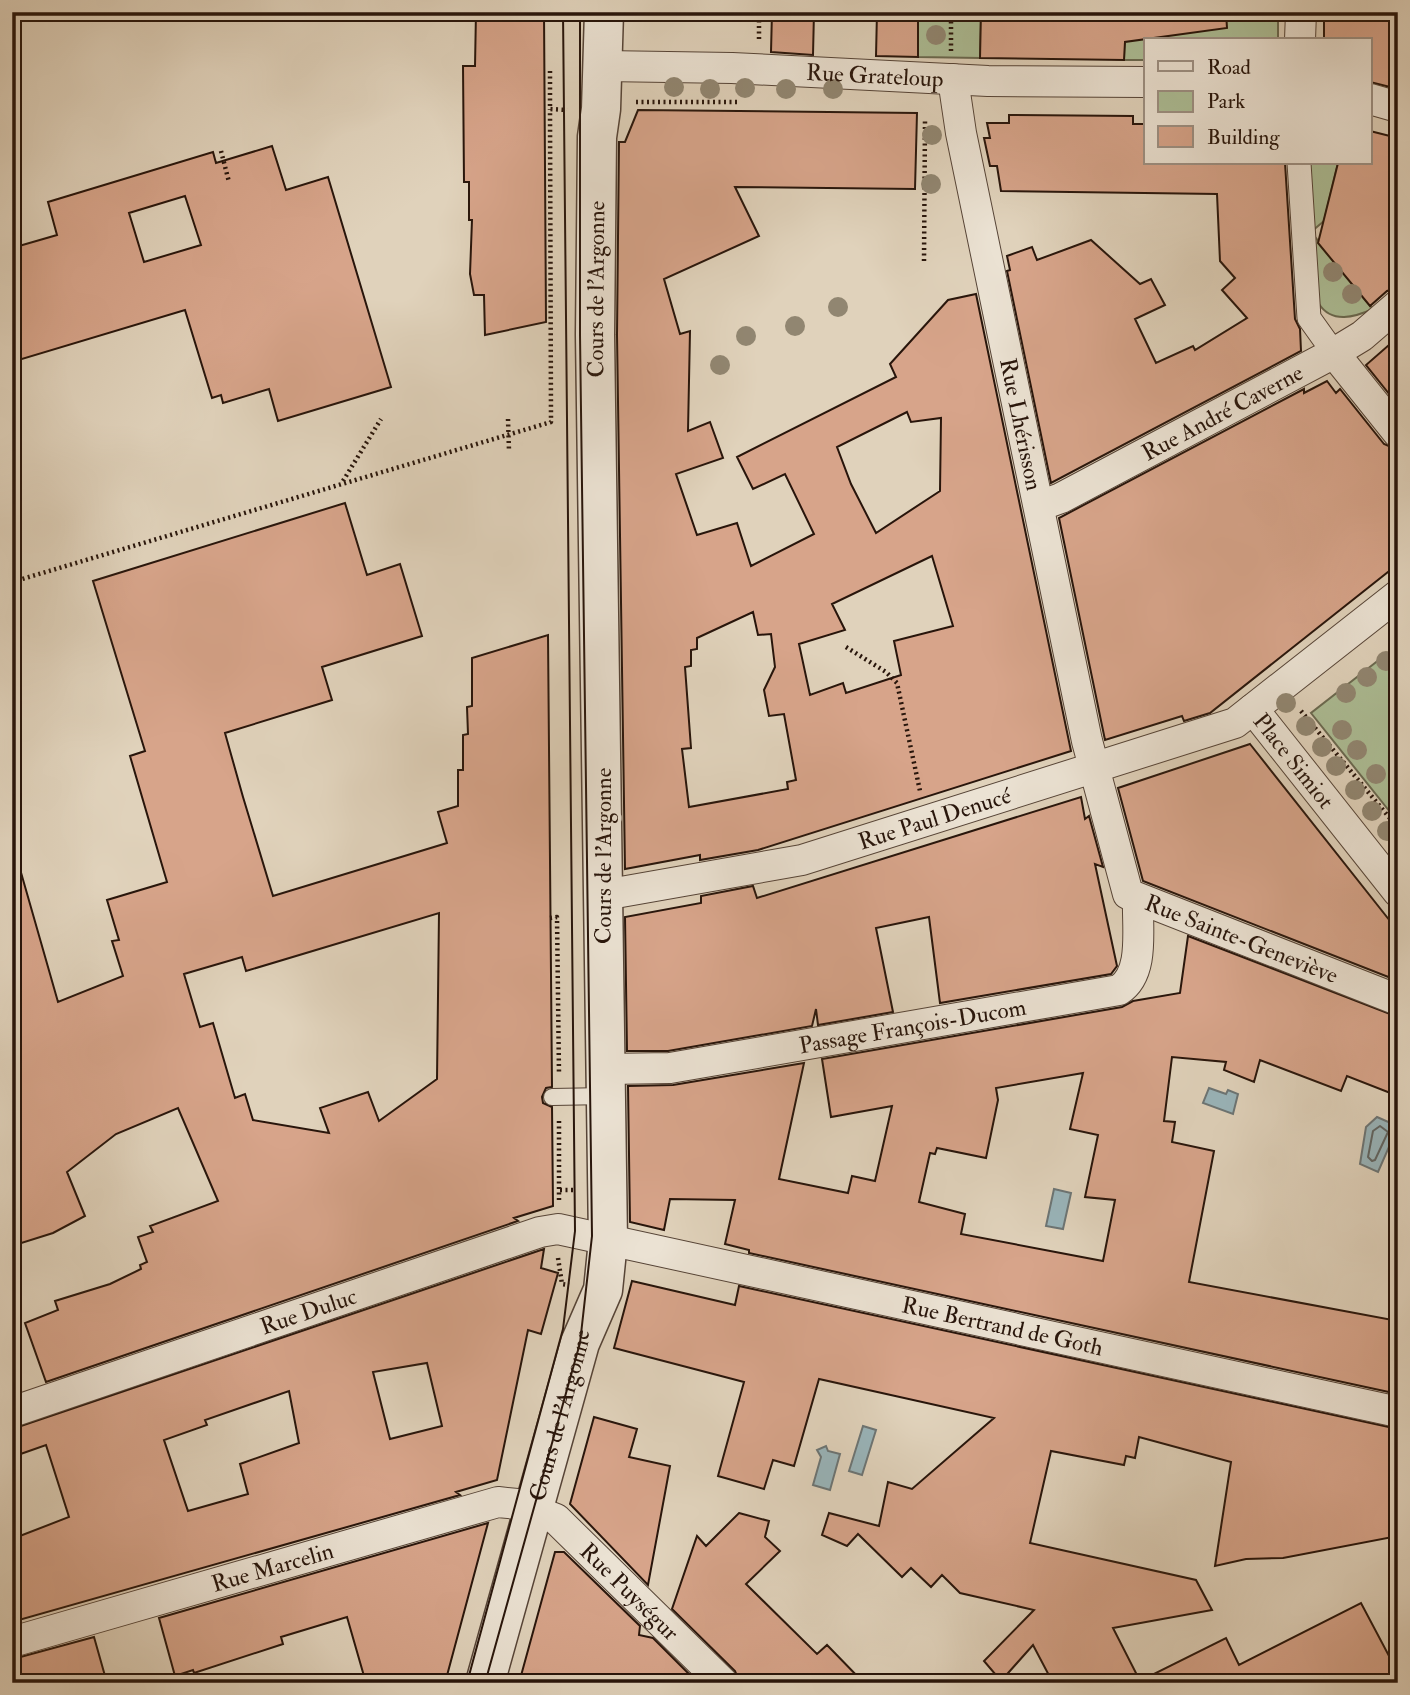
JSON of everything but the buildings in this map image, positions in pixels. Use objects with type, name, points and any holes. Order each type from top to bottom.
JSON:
[{"type":"street","name":"Cours de l'Argonne","points":[[485,1683],[580,1343],[603,1290],[608,1241],[595,335],[597,136],[604,66],[604,12]]},
{"type":"street","points":[[1300,38],[1301,12]]},
{"type":"street","name":"Rue Grateloup","points":[[604,66],[923,75],[953,79],[1144,82]]},
{"type":"street","name":"Rue Lhérisson","points":[[953,79],[961,133],[1095,768]]},
{"type":"street","points":[[1372,100],[1398,107]]},
{"type":"street","points":[[1299,164],[1309,318],[1398,433]]},
{"type":"street","name":"Rue André Caverne","points":[[1039,506],[1061,498],[1335,353],[1362,336],[1398,304]]},
{"type":"street","name":"Place Simiot","points":[[1398,595],[1264,701],[1398,892]]},
{"type":"street","name":"Rue Paul Denucé","points":[[604,895],[802,860],[1234,723],[1264,701]]},
{"type":"street","name":"Rue Sainte-Geneviève","points":[[1095,768],[1128,894],[1398,1000]]},
{"type":"street","name":"Passage François-Ducom","points":[[607,1083],[670,1068],[1119,990],[1131,982],[1136,969],[1138,900]]},
{"type":"street","name":"Rue Duluc","points":[[12,1412],[540,1232],[575,1231],[608,1241]]},
{"type":"street","name":"Rue Bertrand de Goth","points":[[608,1241],[1398,1412]]},
{"type":"street","name":"Rue Marcelin","points":[[12,1642],[498,1502],[533,1509]]},
{"type":"street","name":"Rue Puységur","points":[[533,1509],[556,1519],[723,1683]]},
{"type":"lane","points":[[552,1097],[607,1083]]},
{"type":"path","points":[[758,48],[759,12]]},
{"type":"path","points":[[12,582],[343,481],[551,422],[550,71]]},
{"type":"path","points":[[550,109],[611,109],[624,102],[749,102]]},
{"type":"path","points":[[221,151],[229,182]]},
{"type":"path","points":[[343,481],[381,419]]},
{"type":"path","points":[[508,419],[509,451]]},
{"type":"path","points":[[846,647],[887,672],[897,683],[922,797]]},
{"type":"path","points":[[1264,701],[1308,715],[1365,783],[1398,828]]},
{"type":"green space","points":[[918,12],[981,12],[980,58],[918,57]]},
{"type":"green space","points":[[1125,12],[1278,12],[1278,38],[1144,38],[1144,60],[1124,60]]},
{"type":"green space","points":[[1307,164],[1338,164],[1324,221],[1311,232],[1373,309],[1344,317],[1324,310],[1316,295],[1311,260]]},
{"type":"green space","points":[[1398,645],[1398,822],[1311,713]]},
{"type":"water","points":[[1209,1088],[1226,1094],[1228,1090],[1238,1094],[1233,1114],[1203,1103]]},
{"type":"water","points":[[1377,1117],[1393,1124],[1396,1131],[1378,1172],[1360,1164],[1366,1127]]},
{"type":"water","points":[[1054,1189],[1071,1193],[1063,1229],[1046,1226]]},
{"type":"water","points":[[863,1426],[876,1430],[862,1475],[849,1471]]},
{"type":"water","points":[[826,1446],[828,1451],[840,1454],[830,1490],[813,1485],[821,1457],[817,1450]]},
{"type":"tram line","points":[[467,1683],[563,1329],[575,1231],[563,12]]},
{"type":"tram line","points":[[485,1683],[580,1343],[592,1236],[580,335],[580,12]]}]
